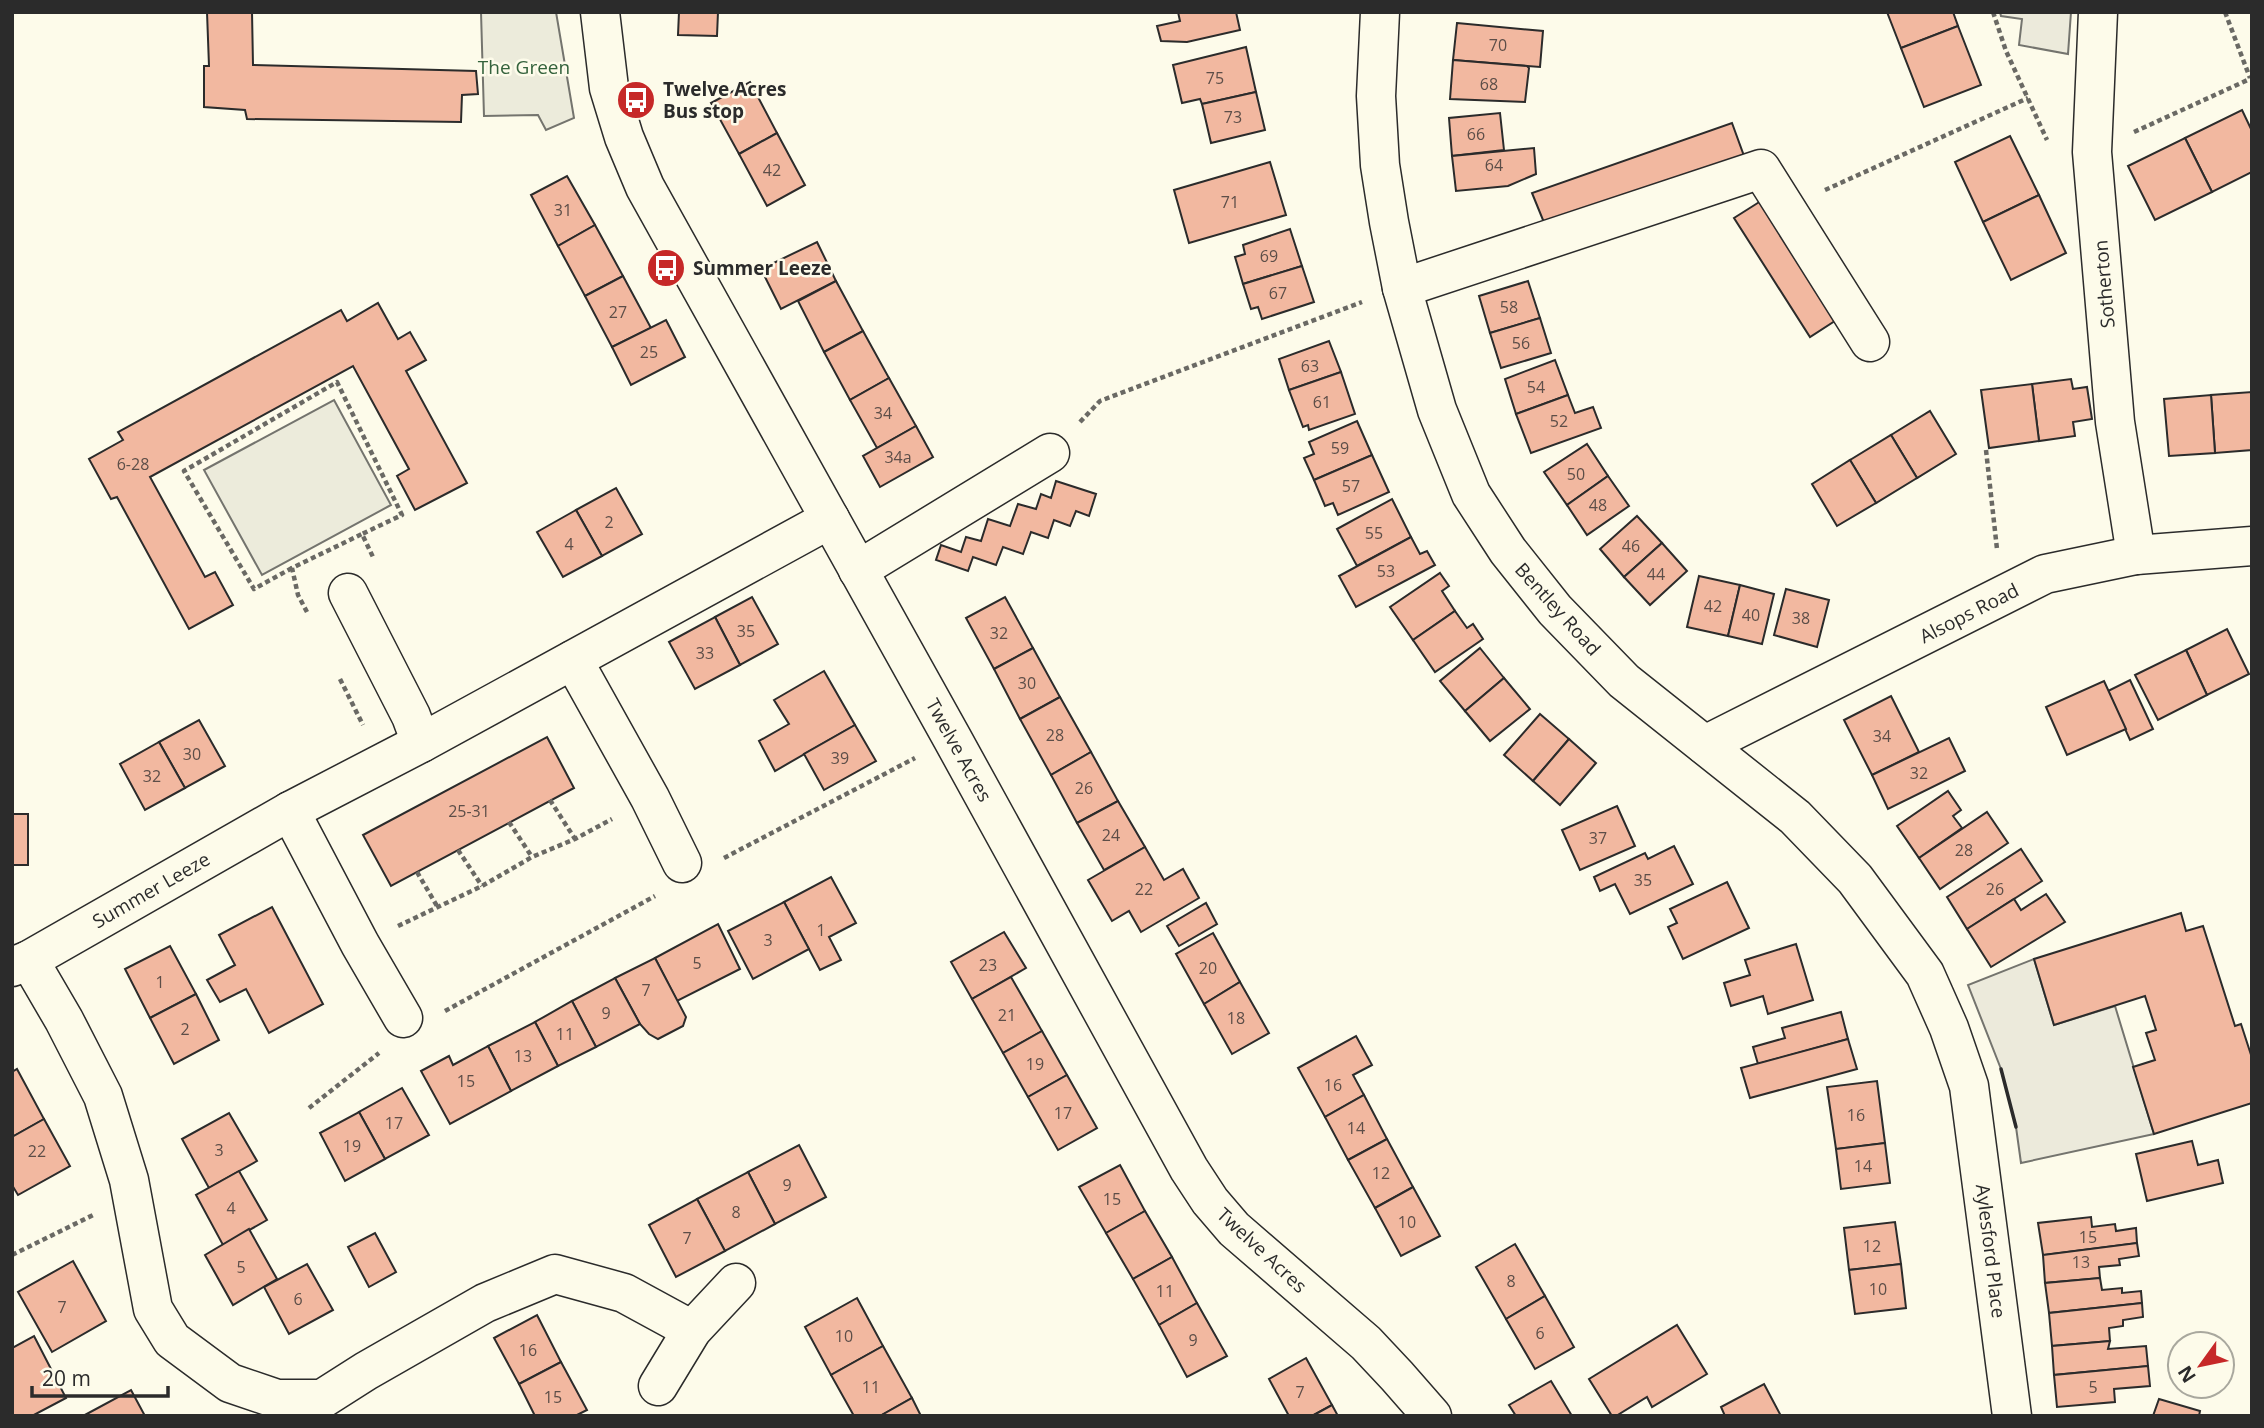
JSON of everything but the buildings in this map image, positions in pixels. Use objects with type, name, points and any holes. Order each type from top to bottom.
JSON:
[{"type":"street","name":"Twelve Acres","points":[[600,12],[609,88],[624,137],[645,187],[1183,1157],[1210,1201],[1234,1229],[1366,1343],[1432,1416]]},
{"type":"street","name":"Bentley Road","points":[[1380,12],[1376,96],[1380,165],[1389,222],[1402,288],[1437,410],[1471,494],[1508,551],[1555,610],[1624,681],[1795,817],[1855,879],[1925,974],[1949,1028],[1969,1086]]},
{"type":"street","name":"Sotherton","points":[[2098,12],[2092,152],[2115,422],[2136,555]]},
{"type":"street","points":[[1402,288],[1761,169],[1870,342]]},
{"type":"street","points":[[858,570],[1050,453]]},
{"type":"street","name":"Summer Leeze","points":[[20,964],[290,811],[421,743],[830,519]]},
{"type":"street","name":"Alsops Road","points":[[1705,745],[2045,574],[2136,555],[2252,547]]},
{"type":"street","points":[[348,593],[411,716],[421,743]]},
{"type":"street","points":[[573,660],[650,798],[686,870]]},
{"type":"street","points":[[290,811],[404,1026]]},
{"type":"street","points":[[20,964],[64,1020],[103,1096],[129,1180],[153,1309],[172,1340],[230,1383],[276,1399],[323,1407],[366,1371],[485,1303],[555,1274],[624,1293],[692,1330]]},
{"type":"street","name":"Aylesford Place","points":[[1969,1086],[2011,1416]]},
{"type":"street","points":[[658,1386],[692,1330],[736,1283]]},
{"type":"path","points":[[1993,12],[2006,51],[2050,146]]},
{"type":"path","points":[[2092,152],[2251,78],[2225,12]]},
{"type":"path","points":[[1786,208],[2028,98]]},
{"type":"path","points":[[1050,453],[1100,401],[1402,288]]},
{"type":"path","points":[[292,569],[254,589],[184,471],[337,382],[402,515],[362,534]]},
{"type":"path","points":[[1986,450],[2004,595]]},
{"type":"path","points":[[309,1108],[404,1026],[686,870],[953,738]]},
{"type":"path","points":[[417,872],[437,906],[482,886],[532,857],[575,839],[650,798]]},
{"type":"path","points":[[550,800],[575,839]]},
{"type":"path","points":[[509,822],[532,857]]},
{"type":"path","points":[[458,850],[482,886]]},
{"type":"path","points":[[12,1255],[131,1196]]},
{"type":"green space","name":"The Green","points":[[481,12],[556,12],[574,118],[546,130],[538,115],[484,116]]},
{"type":"green space","points":[[334,400],[391,505],[262,575],[204,470]]},
{"type":"shaded area","points":[[2000,12],[2071,12],[2068,54],[2019,45],[2022,19],[2001,16]]},
{"type":"shaded area","points":[[2034,959],[2054,1025],[2115,1006],[2154,1134],[2021,1163],[2016,1127],[2001,1069],[1968,985]]},
{"type":"wall","points":[[2001,1069],[2016,1127]]},
{"type":"place","name":"Twelve Acres Bus stop","points":[[636,100]]},
{"type":"place","name":"Summer Leeze","points":[[666,268]]}]
